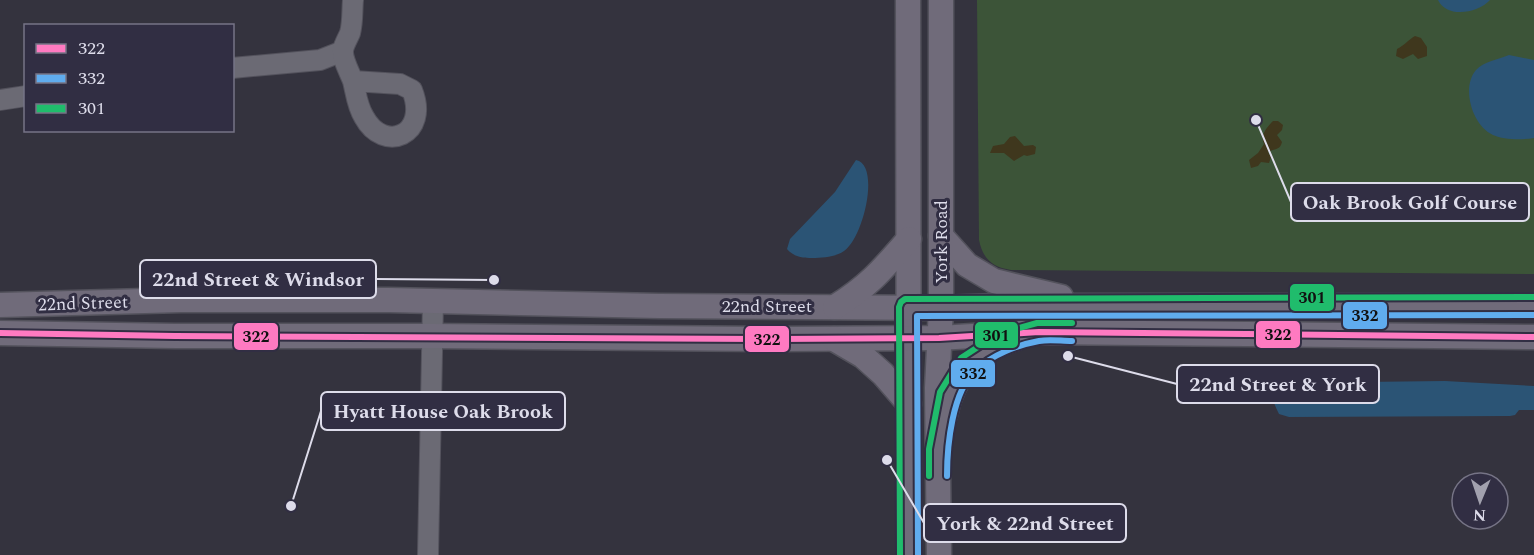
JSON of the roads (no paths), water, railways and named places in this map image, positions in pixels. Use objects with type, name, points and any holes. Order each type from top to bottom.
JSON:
[{"type":"main road","name":"York Road","points":[[908,0],[909,555]]},
{"type":"main road","name":"York Road","points":[[939,555],[937,388],[941,308],[941,0]]},
{"type":"main road","points":[[941,236],[967,266],[994,281],[1095,306]]},
{"type":"main road","points":[[834,307],[877,277],[909,239]]},
{"type":"main road","name":"22nd Street","points":[[0,305],[181,300],[941,308],[1534,306]]},
{"type":"main road","points":[[938,450],[949,395],[968,364],[1001,343],[1039,332]]},
{"type":"main road","name":"22nd Street","points":[[0,333],[834,339],[939,338],[1039,332],[1534,337]]},
{"type":"main road","points":[[834,339],[863,356],[883,374],[909,404]]},
{"type":"street","points":[[353,0],[351,31],[343,51],[353,81]]},
{"type":"street","points":[[234,68],[320,60],[343,51]]},
{"type":"street","points":[[0,100],[24,96]]},
{"type":"street","points":[[428,555],[433,302]]},
{"type":"water","points":[[1438,0],[1490,0],[1485,5],[1471,11],[1455,12],[1442,6]]},
{"type":"water","points":[[1509,55],[1534,60],[1534,138],[1513,139],[1493,135],[1479,123],[1471,106],[1469,86],[1476,70],[1487,63]]},
{"type":"water","points":[[856,160],[863,165],[868,188],[863,218],[851,244],[844,251],[829,257],[805,258],[792,254],[787,249],[790,239],[835,192]]},
{"type":"water","points":[[1290,379],[1361,382],[1445,381],[1534,386],[1534,410],[1519,410],[1515,415],[1510,416],[1289,417],[1279,414],[1272,392],[1276,384]]},
{"type":"place","name":"Oak Brook Golf Course","points":[[1256,120]]},
{"type":"place","name":"22nd Street & Windsor","points":[[494,280]]},
{"type":"place","name":"22nd Street & York","points":[[1068,356]]},
{"type":"place","name":"York & 22nd Street","points":[[887,460]]},
{"type":"place","name":"Hyatt House Oak Brook","points":[[291,506]]}]
